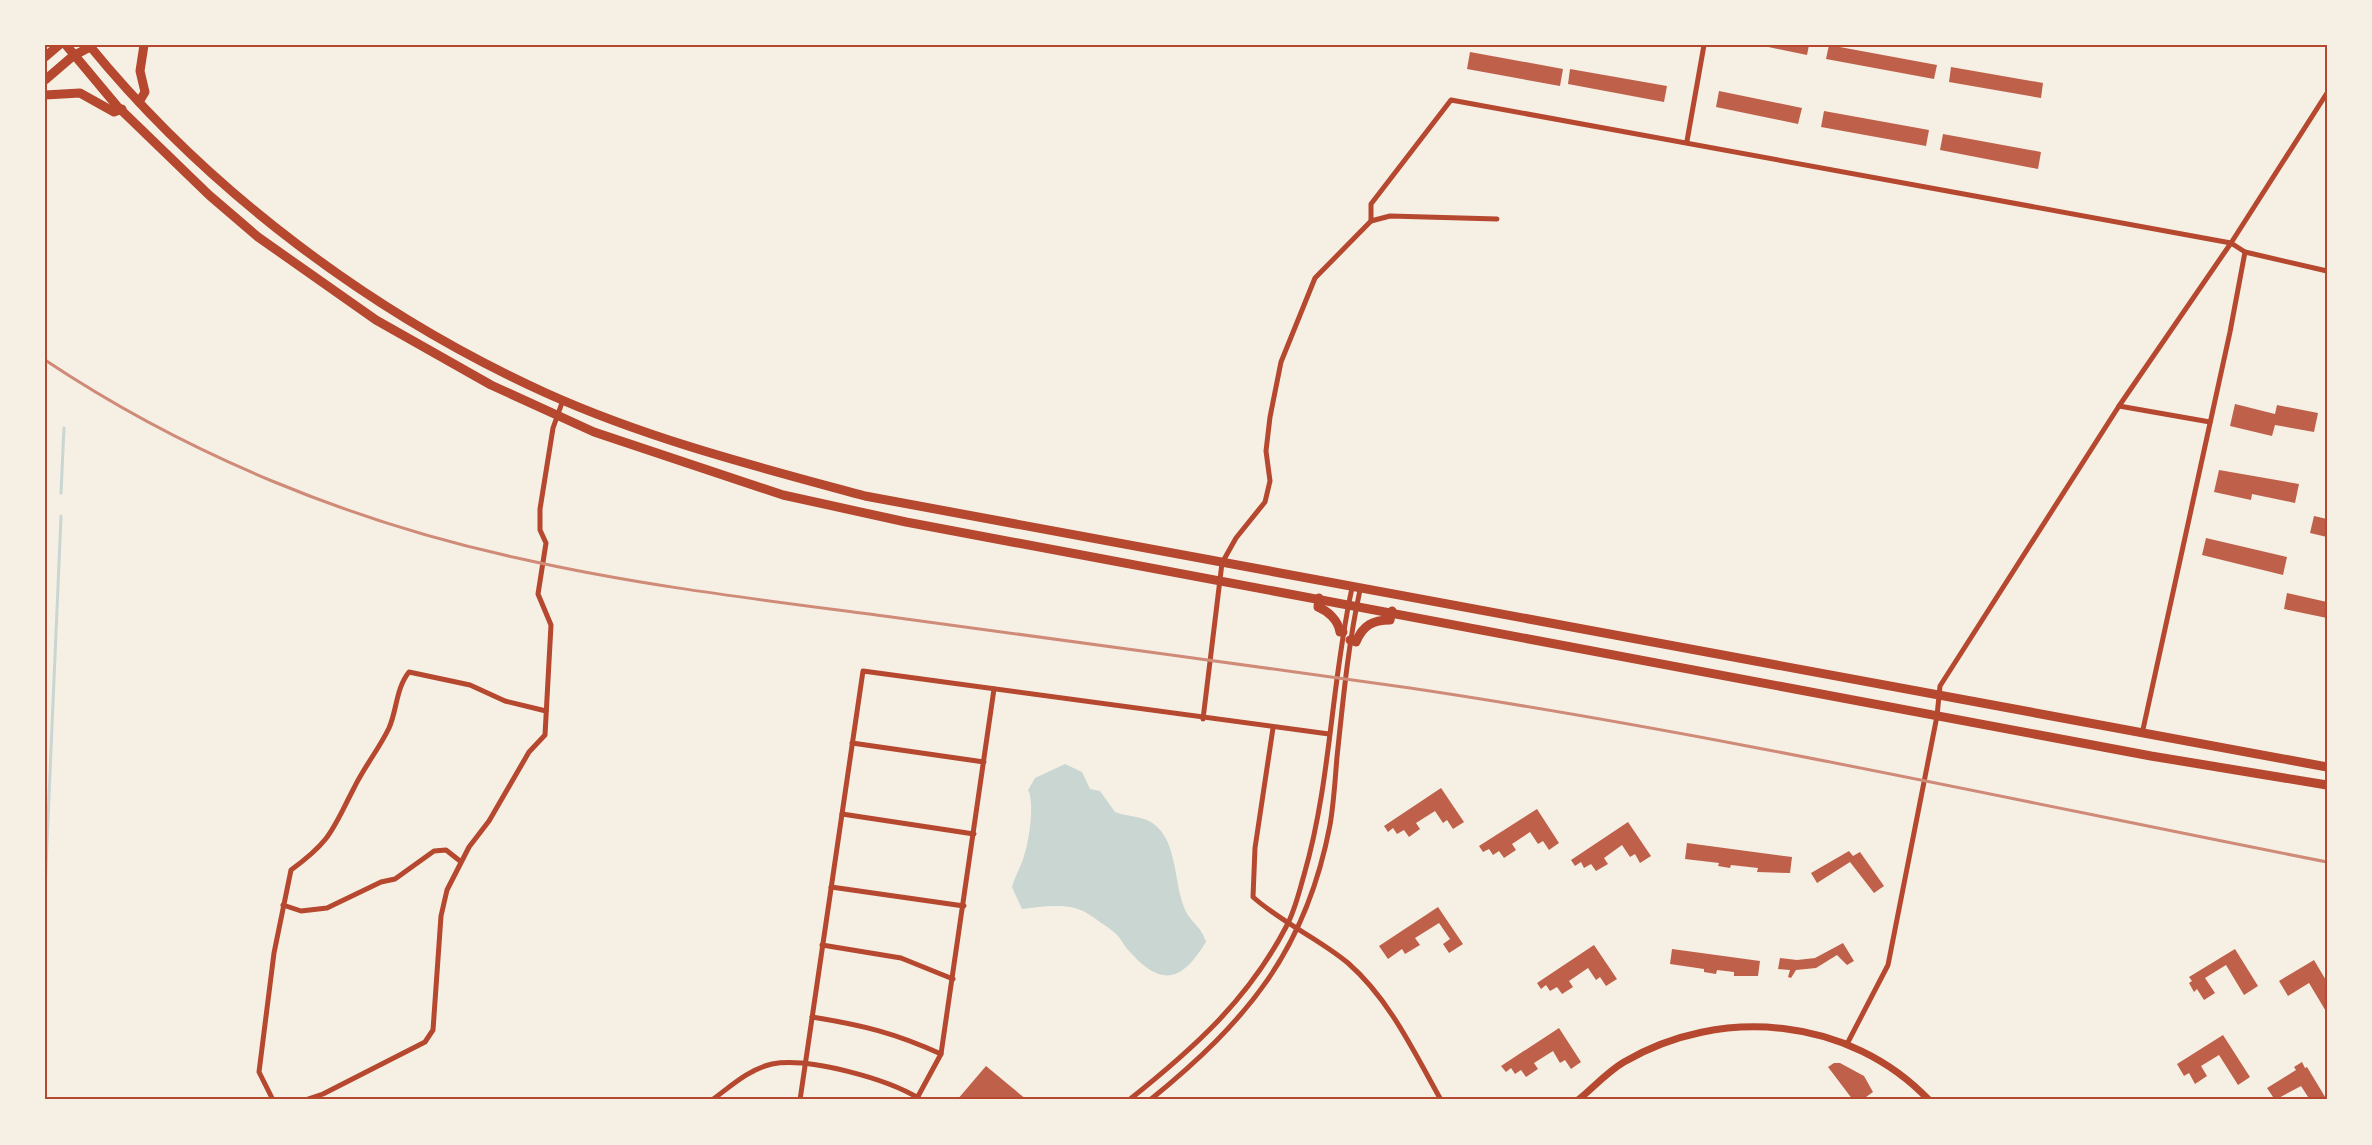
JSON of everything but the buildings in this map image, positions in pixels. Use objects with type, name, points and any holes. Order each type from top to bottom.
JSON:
[{"type":"main road","points":[[45,57],[59,45]]},
{"type":"main road","points":[[66,45],[73,56],[122,109],[209,195],[258,237],[315,278],[395,330],[491,385],[594,432],[783,495],[906,522],[1392,611],[1937,716],[2151,756],[2327,785]]},
{"type":"main road","points":[[139,102],[145,92],[140,71],[144,45]]},
{"type":"main road","points":[[45,80],[73,56],[92,46],[139,102],[225,186],[396,313],[448,344],[563,400],[721,456],[865,496],[1356,589],[2327,767]]},
{"type":"main road","points":[[45,95],[80,93],[114,112],[122,109]]},
{"type":"main road","points":[[1320,598],[1318,607],[1327,611],[1339,626],[1340,632],[1343,633]]},
{"type":"main road","points":[[1347,643],[1356,642],[1366,625],[1377,620],[1390,620],[1392,611]]},
{"type":"street","points":[[1687,141],[1704,45]]},
{"type":"street","points":[[1846,1044],[1888,965],[1937,716],[1937,696],[1940,686],[2119,406],[2232,243],[2327,93]]},
{"type":"street","points":[[1371,221],[1371,204],[1451,100],[1687,141],[2232,243],[2245,252],[2327,271]]},
{"type":"street","points":[[1203,719],[1214,640],[1218,579],[1222,563],[1236,538],[1265,502],[1270,481],[1266,451],[1275,390],[1284,352],[1315,278],[1371,221],[1407,216],[1497,219]]},
{"type":"street","points":[[2142,734],[2245,252]]},
{"type":"street","points":[[305,1100],[323,1094],[425,1042],[433,1030],[441,916],[447,890],[460,861],[489,821],[529,752],[545,735],[551,625],[538,594],[546,548],[546,539],[540,530],[540,509],[556,415],[563,400]]},
{"type":"street","points":[[2119,406],[2210,422]]},
{"type":"street","points":[[1129,1100],[1217,1024],[1251,984],[1288,925],[1317,830],[1333,705],[1356,589]]},
{"type":"street","points":[[1150,1100],[1210,1049],[1243,1016],[1274,975],[1299,931],[1315,885],[1330,826],[1343,704],[1347,643],[1343,633],[1353,604]]},
{"type":"street","points":[[800,1100],[863,671],[1203,719],[1329,734]]},
{"type":"street","points":[[273,1100],[259,1071],[283,905],[291,870],[316,851],[334,830],[353,789],[389,727],[403,679],[409,672],[421,673],[470,685],[506,701],[546,711]]},
{"type":"street","points":[[712,1100],[751,1072],[771,1064],[805,1065],[864,1076],[919,1099],[941,1054],[994,689]]},
{"type":"street","points":[[1274,728],[1251,887],[1253,897],[1288,925],[1346,961],[1369,983],[1388,1009],[1441,1100]]},
{"type":"street","points":[[852,743],[984,762]]},
{"type":"street","points":[[842,814],[974,834]]},
{"type":"street","points":[[283,905],[301,911],[327,908],[381,882],[395,879],[434,851],[446,850],[460,861]]},
{"type":"street","points":[[831,887],[964,906]]},
{"type":"street","points":[[822,945],[901,958],[953,979]]},
{"type":"street","points":[[812,1017],[879,1029],[941,1054]]},
{"type":"street","points":[[1578,1100],[1622,1063],[1681,1036],[1727,1027],[1758,1026],[1816,1034],[1846,1044],[1900,1073],[1929,1100]]},
{"type":"shaded area","points":[[1065,764],[1082,772],[1090,789],[1100,791],[1115,812],[1147,820],[1164,836],[1173,859],[1184,907],[1206,942],[1189,965],[1180,972],[1162,975],[1152,971],[1129,951],[1115,933],[1078,909],[1054,906],[1022,909],[1012,887],[1023,860],[1029,832],[1031,803],[1028,790],[1035,778]]},
{"type":"waterway","points":[[61,493],[64,428]]},
{"type":"waterway","points":[[45,890],[61,516]]},
{"type":"railway","points":[[45,360],[100,395],[157,427],[274,482],[335,506],[397,526],[459,544],[567,569],[702,592],[1410,688],[1525,706],[1755,747],[2327,862]]}]
